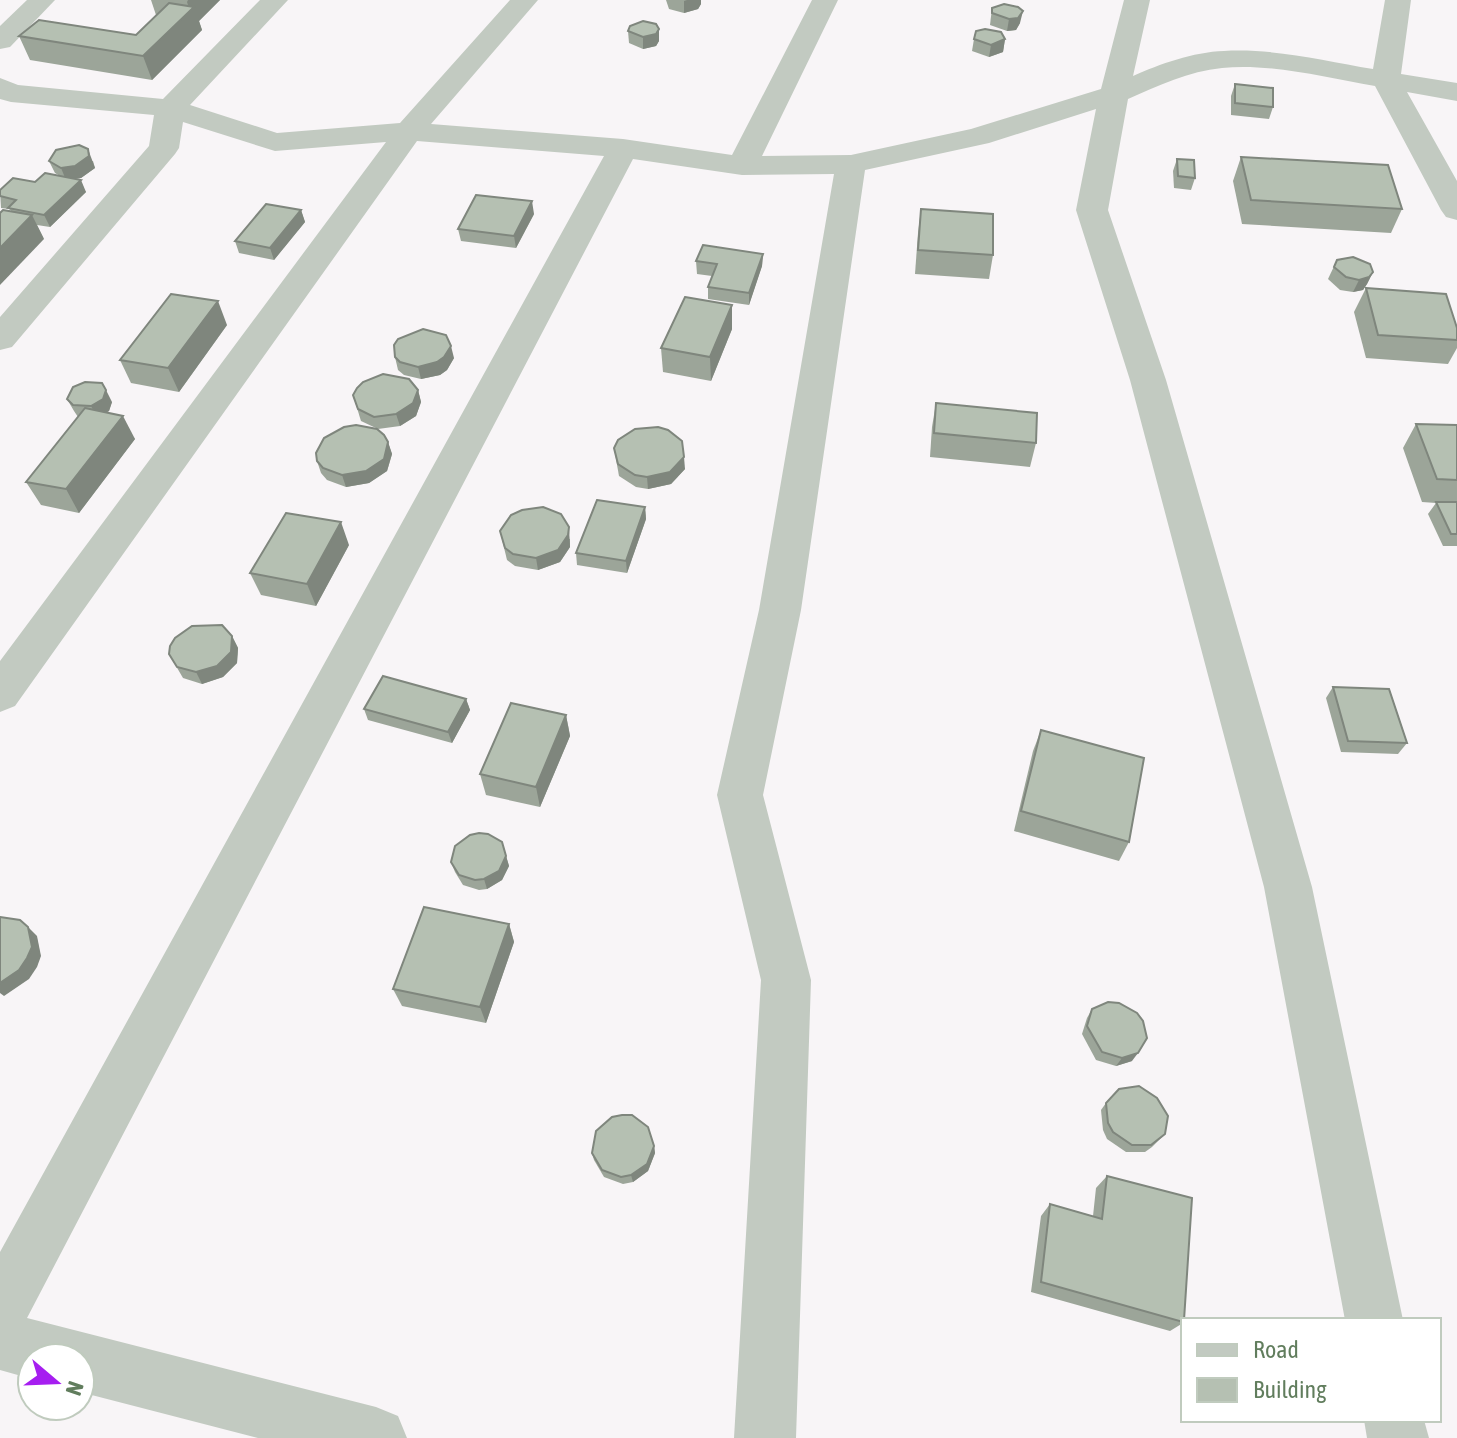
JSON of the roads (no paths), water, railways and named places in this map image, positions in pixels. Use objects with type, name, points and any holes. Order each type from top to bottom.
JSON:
[{"type":"street","points":[[0,41],[42,0]]},
{"type":"street","points":[[0,339],[164,148],[170,108],[275,0]]},
{"type":"street","points":[[0,694],[409,131],[525,0]]},
{"type":"street","points":[[742,166],[825,0]]},
{"type":"street","points":[[1137,0],[1114,94],[1092,210],[1148,380],[1288,887],[1374,1318]]},
{"type":"street","points":[[1398,0],[1386,80],[1457,210]]},
{"type":"street","points":[[4,94],[170,108],[275,142],[409,131],[623,148],[742,166],[851,164],[978,137],[1114,94],[1169,71],[1222,59],[1283,62],[1457,92]]},
{"type":"street","points":[[0,1310],[623,148]]},
{"type":"street","points":[[765,1438],[786,980],[740,795],[780,610],[851,164]]},
{"type":"street","points":[[96,1366],[376,1438]]}]
